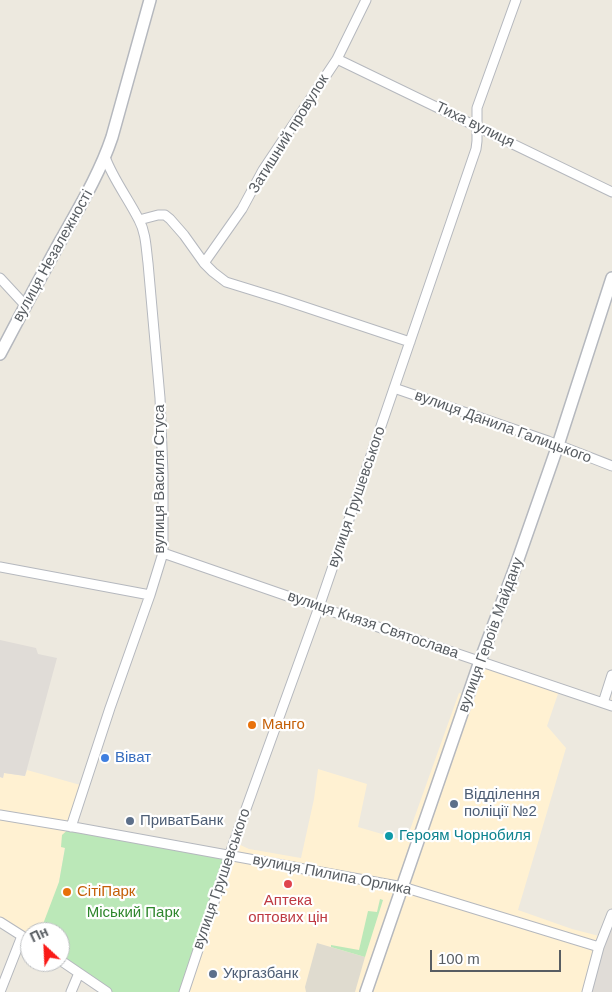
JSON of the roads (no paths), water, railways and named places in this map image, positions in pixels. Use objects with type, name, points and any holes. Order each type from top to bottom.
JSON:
[{"type":"street","name":"вулиця Незалежності","points":[[0,354],[25,305],[90,189],[104,157],[112,137],[150,0]]},
{"type":"street","name":"Затишний провулок","points":[[204,263],[242,209],[263,170],[337,59],[366,0]]},
{"type":"street","name":"вулиця Грушевського","points":[[184,992],[230,856],[320,607],[476,149],[478,141],[477,108],[516,0]]},
{"type":"street","name":"Тиха вулиця","points":[[337,59],[612,192]]},
{"type":"street","name":"вулиця Василя Стуса","points":[[72,827],[163,553],[163,474],[160,398],[148,262],[144,236],[139,220],[104,157]]},
{"type":"street","points":[[139,220],[165,215],[184,234],[204,263],[226,282],[410,342]]},
{"type":"street","points":[[0,278],[25,305]]},
{"type":"street","name":"вулиця Героїв Майдану","points":[[366,992],[480,661],[558,445],[612,278]]},
{"type":"street","name":"вулиця Данила Галицького","points":[[394,388],[558,445],[612,466]]},
{"type":"street","name":"вулиця Князя Святослава","points":[[163,553],[607,704]]},
{"type":"street","points":[[0,567],[150,595]]},
{"type":"street","points":[[607,704],[612,675]]},
{"type":"street","name":"вулиця Пилипа Орлика","points":[[0,815],[403,887],[599,947]]},
{"type":"street","points":[[587,992],[599,947],[612,914]]},
{"type":"street","points":[[0,922],[20,934]]},
{"type":"street","points":[[0,992],[20,950]]},
{"type":"street","points":[[70,967],[107,992]]},
{"type":"street","points":[[71,992],[79,973]]},
{"type":"place","name":"Манго","points":[[252,725]]},
{"type":"place","name":"Віват","points":[[105,758]]},
{"type":"place","name":"Відділення поліції №2","points":[[454,804]]},
{"type":"place","name":"ПриватБанк","points":[[130,821]]},
{"type":"place","name":"Героям Чорнобиля","points":[[389,836]]},
{"type":"place","name":"Аптека оптових цін","points":[[288,884]]},
{"type":"place","name":"СітіПарк","points":[[67,892]]},
{"type":"place","name":"Укргазбанк","points":[[213,974]]},
{"type":"park label","name":"Міський Парк","points":[[133,913]]}]
